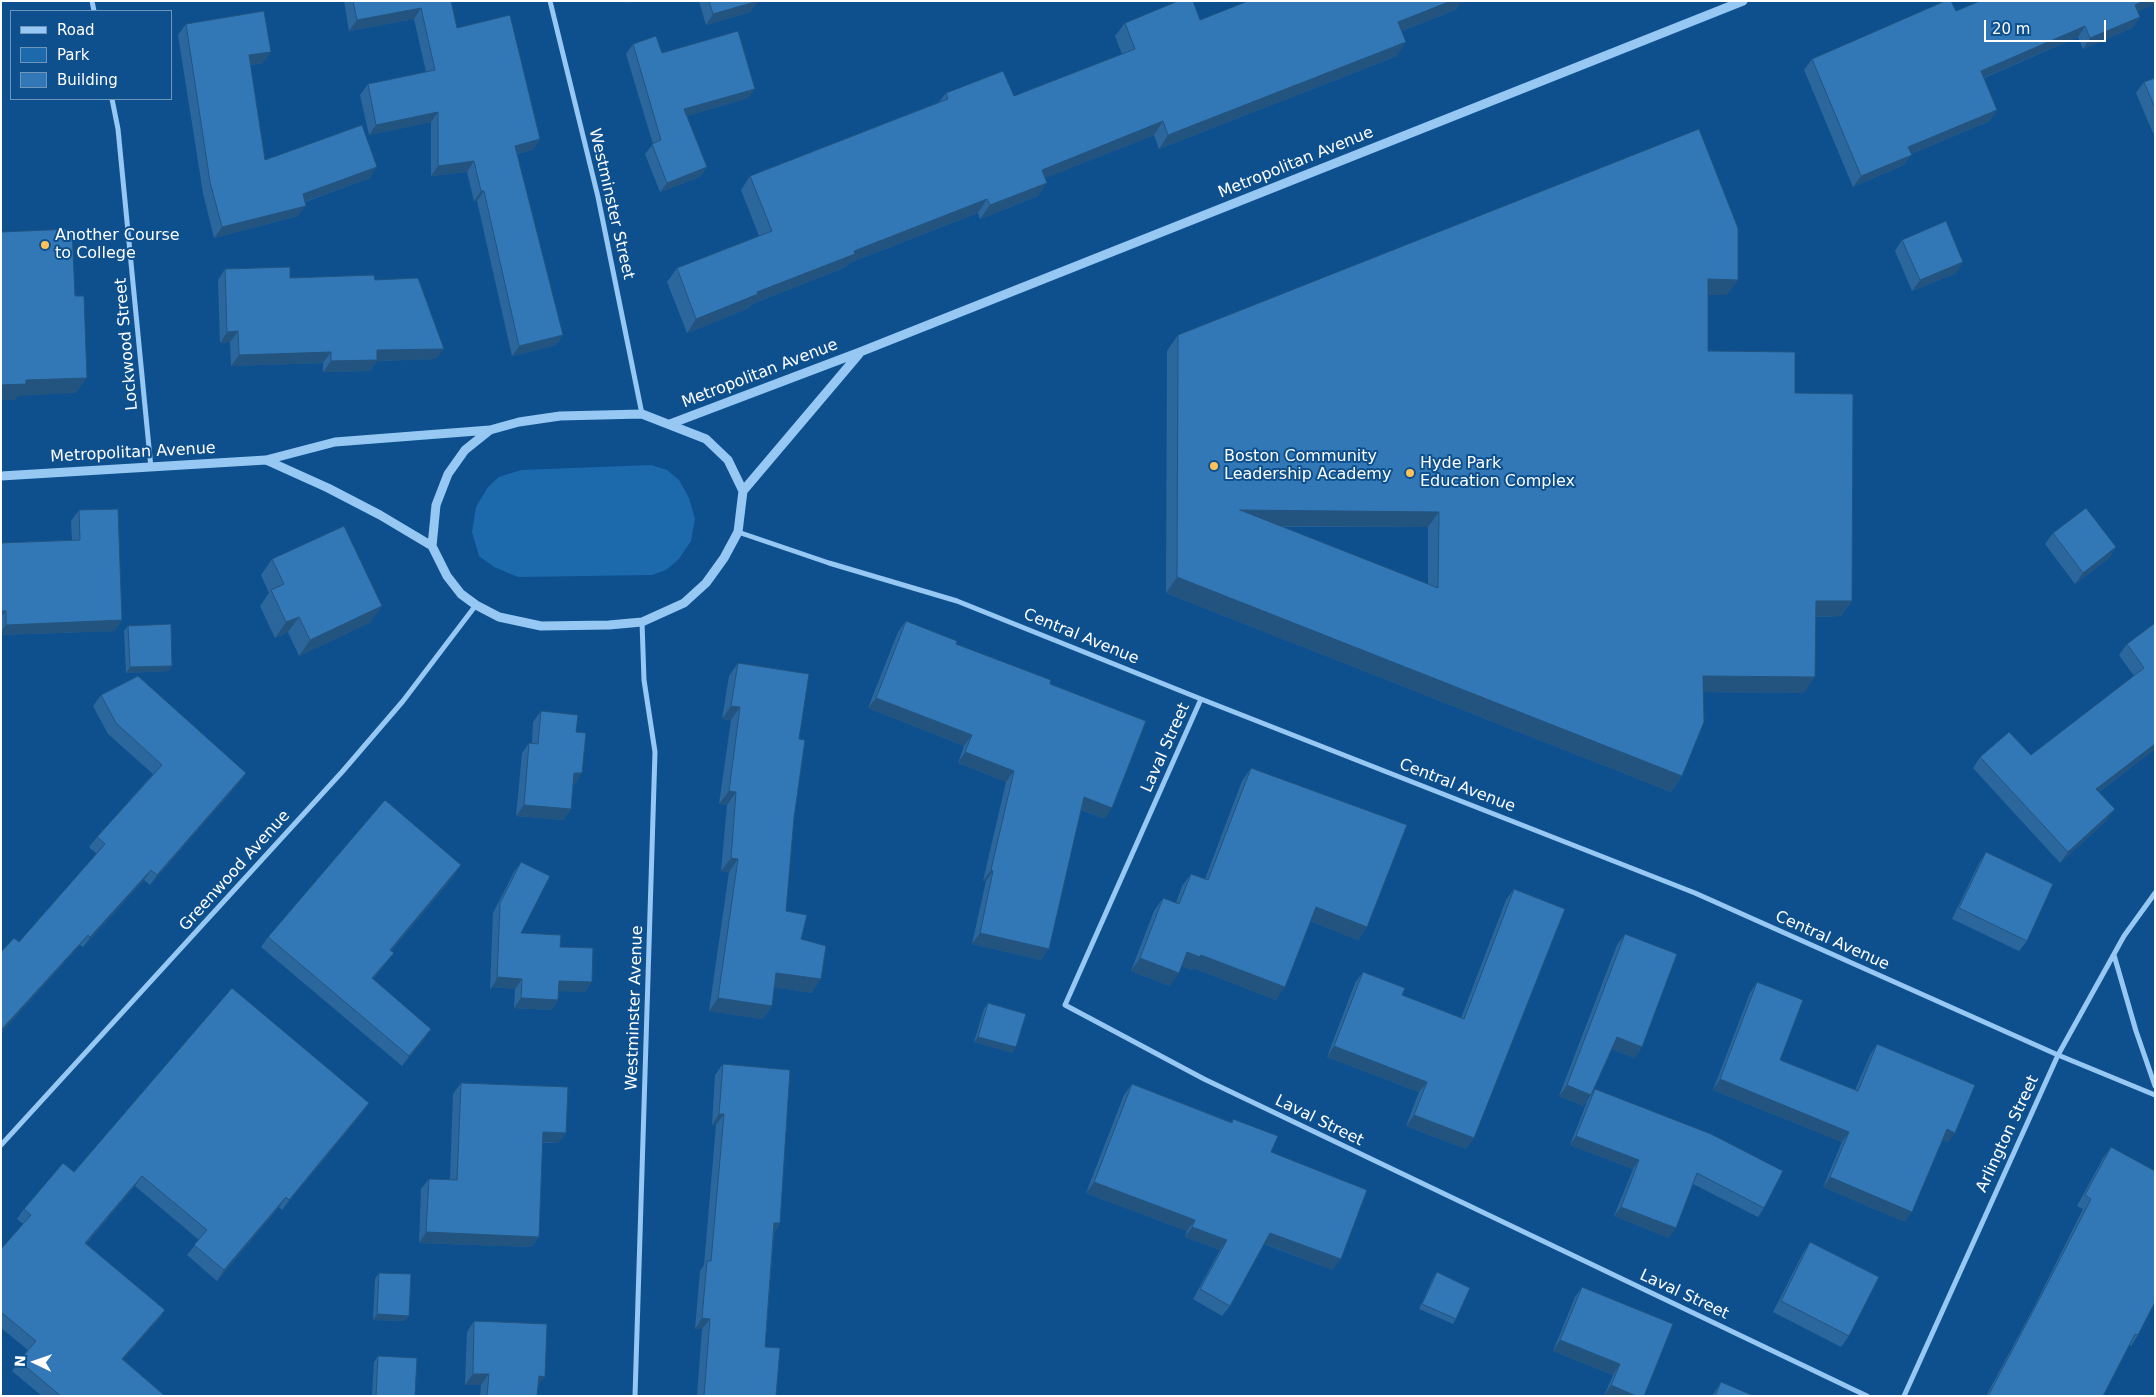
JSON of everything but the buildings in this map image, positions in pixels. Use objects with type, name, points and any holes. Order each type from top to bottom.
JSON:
[{"type":"street","name":"Westminster Street","points":[[550,1],[598,197],[642,414]]},
{"type":"street","name":"Metropolitan Avenue","points":[[670,424],[860,352],[1743,1]]},
{"type":"street","name":"Lockwood Street","points":[[112,100],[118,129],[151,468]]},
{"type":"street","name":"Metropolitan Avenue","points":[[743,490],[860,352]]},
{"type":"street","points":[[642,414],[670,424],[706,440],[728,460],[743,490],[738,532],[724,558],[706,583],[684,603],[642,622],[541,626],[499,617],[476,605],[461,594],[447,576],[432,546],[436,505],[448,474],[465,450],[490,430],[519,422],[560,416],[642,414]]},
{"type":"street","name":"Metropolitan Avenue","points":[[1,476],[266,460],[335,442],[490,430]]},
{"type":"street","name":"Metropolitan Avenue","points":[[266,460],[380,514],[432,546]]},
{"type":"street","name":"Central Avenue","points":[[738,532],[829,563],[957,601],[1695,893],[2058,1055],[2155,1096]]},
{"type":"street","name":"Greenwood Avenue","points":[[1,1145],[342,772],[403,701],[476,605]]},
{"type":"street","name":"Westminster Avenue","points":[[635,1396],[655,752],[644,680],[642,622]]},
{"type":"street","name":"Laval Street","points":[[1201,699],[1065,1005],[1204,1079],[1867,1396]]},
{"type":"street","name":"Arlington Street","points":[[1904,1396],[2058,1055],[2124,936],[2155,893]]},
{"type":"street","points":[[2114,955],[2155,1086]]},
{"type":"green space","points":[[651,465],[667,470],[679,480],[689,498],[695,519],[691,541],[678,560],[666,570],[652,575],[518,577],[494,567],[479,556],[472,532],[476,507],[488,487],[499,477],[521,470]]},
{"type":"place","name":"Another Course to College","points":[[45,245]]},
{"type":"place","name":"Boston Community Leadership Academy","points":[[1214,466]]},
{"type":"place","name":"Hyde Park Education Complex","points":[[1410,473]]}]
